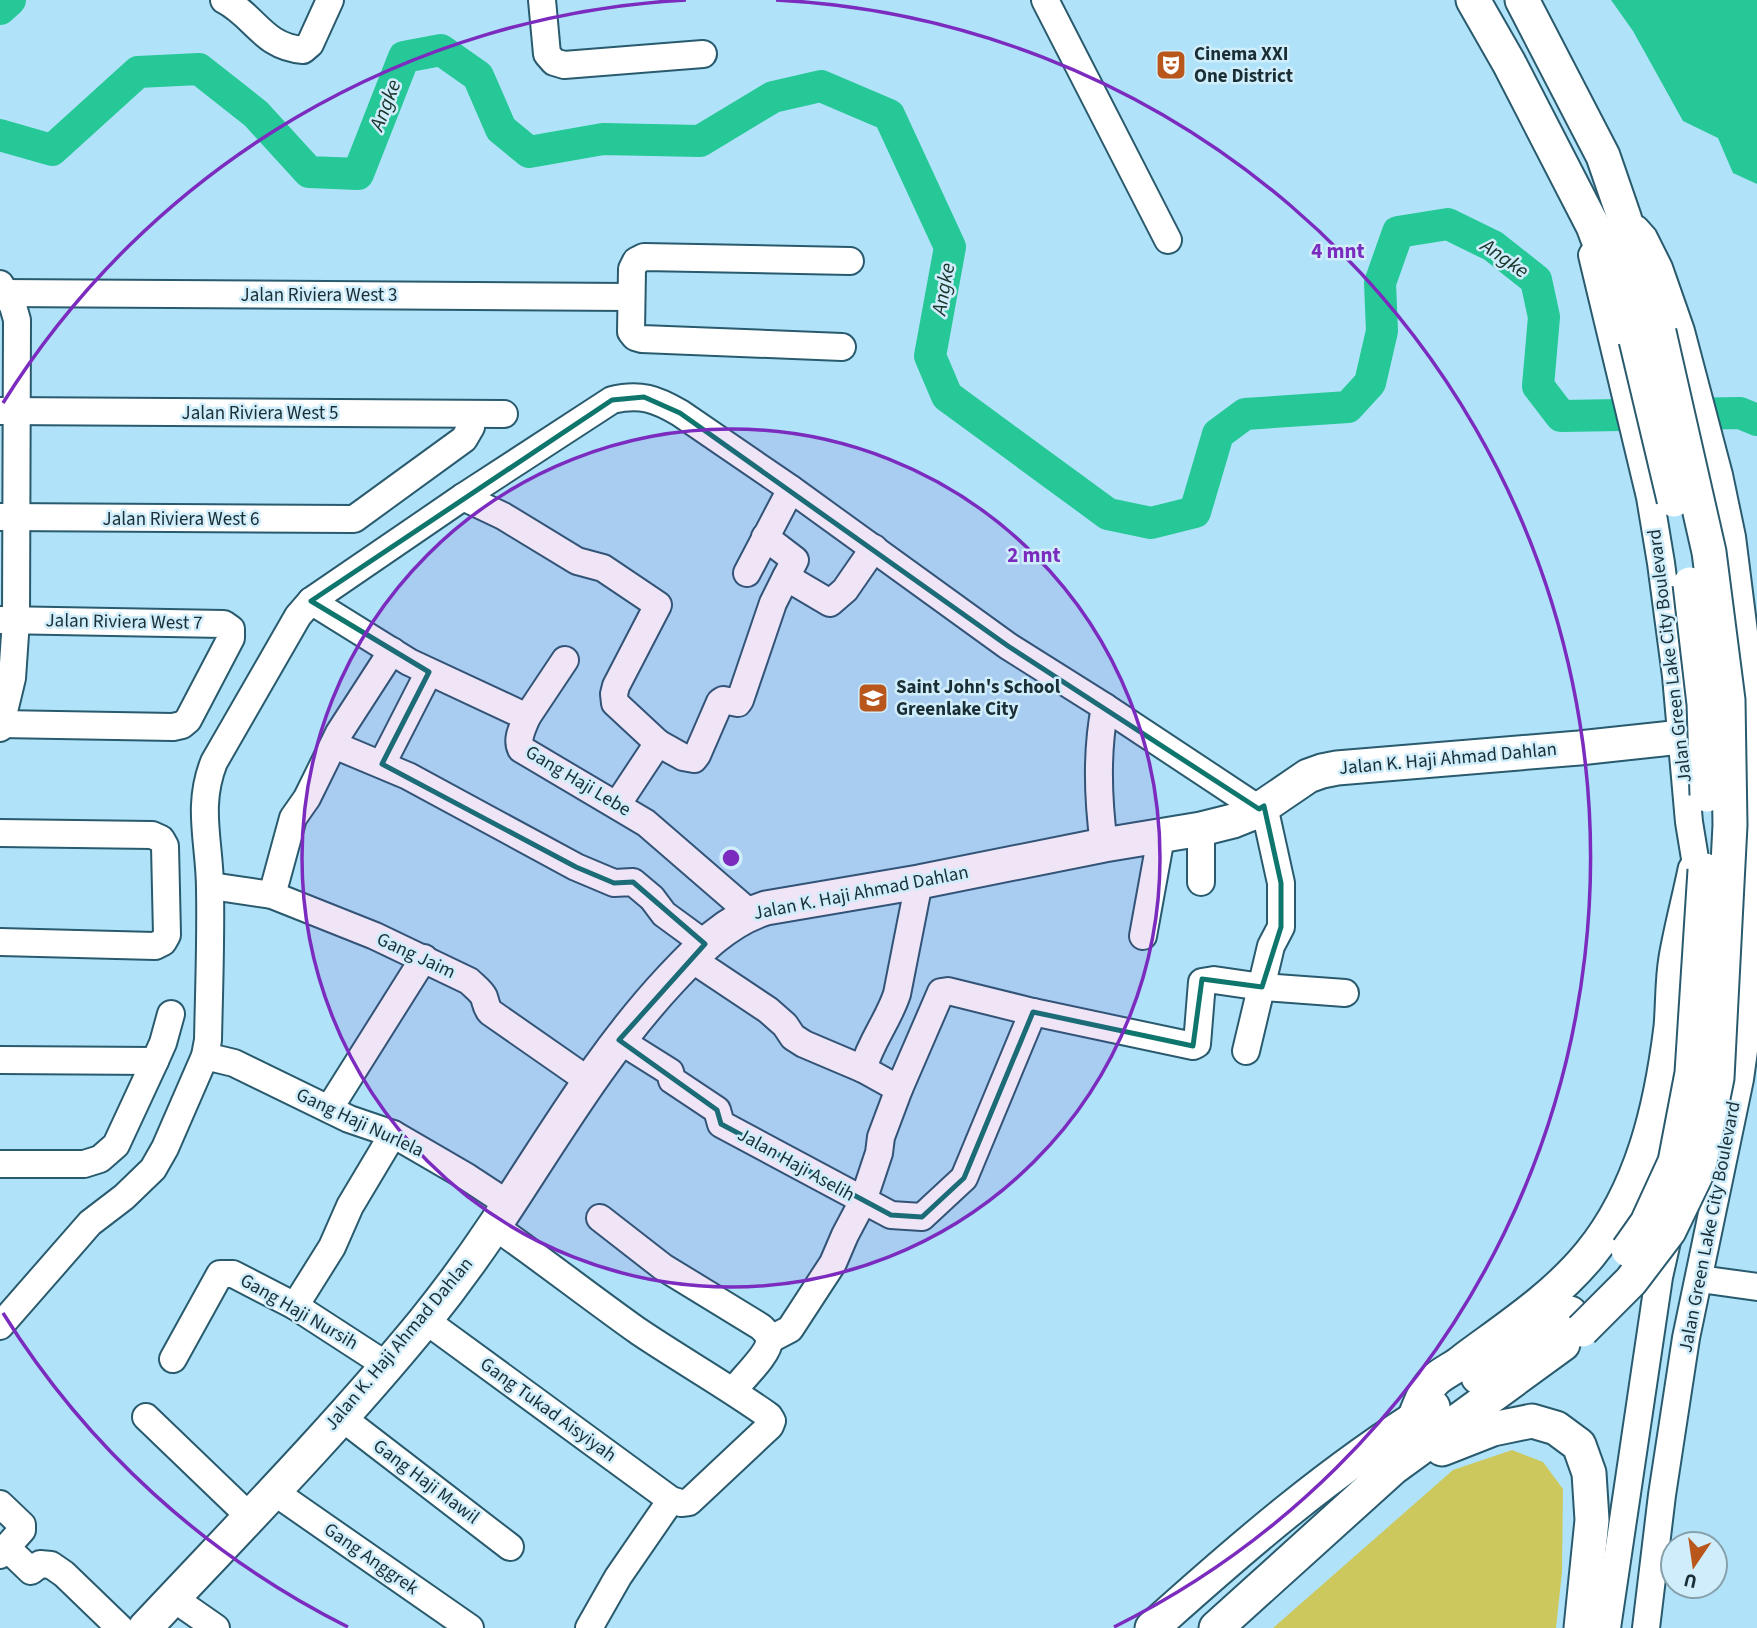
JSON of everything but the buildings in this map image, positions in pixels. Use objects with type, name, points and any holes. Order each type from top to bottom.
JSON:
[{"type":"main road","points":[[1216,1628],[1394,1468],[1492,1397],[1576,1322],[1631,1281],[1669,1231],[1699,1171],[1717,1078],[1730,825],[1728,700],[1709,552],[1648,337],[1609,221],[1603,156],[1522,0]]},
{"type":"main road","points":[[1475,1],[1508,63],[1609,221]]},
{"type":"main road","name":"Jalan K. Haji Ahmad Dahlan","points":[[145,1628],[341,1417],[425,1320],[501,1215],[589,1081],[655,996],[698,951],[730,925],[750,913],[1201,829],[1233,821],[1267,804],[1308,776],[1337,768],[1579,748],[1756,729]]},
{"type":"main road","points":[[1414,1419],[1433,1382],[1546,1298],[1588,1256],[1610,1228],[1640,1168],[1656,1118],[1671,1025],[1676,960],[1696,864]]},
{"type":"main road","points":[[1152,1628],[1238,1551],[1329,1478],[1445,1399],[1576,1322]]},
{"type":"main road","points":[[1394,1468],[1493,1429],[1532,1421],[1556,1428],[1579,1445],[1589,1473],[1592,1520],[1581,1628]]},
{"type":"street","points":[[233,2],[268,38],[293,49],[303,50],[310,44],[330,0]]},
{"type":"street","points":[[542,0],[547,54],[554,62],[564,65],[703,54]]},
{"type":"street","points":[[1045,0],[1168,240]]},
{"type":"street","name":"Jalan Green Lake City Boulevard","points":[[1609,221],[1591,252],[1603,304],[1648,337],[1719,475],[1732,537],[1756,729],[1756,849],[1748,1022],[1740,1079],[1686,1338],[1664,1482],[1646,1628]]},
{"type":"street","points":[[842,347],[635,337],[631,332],[632,269],[636,261],[644,257],[850,261]]},
{"type":"street","points":[[1,725],[12,678],[8,620],[8,411],[17,320],[13,306],[2,290]]},
{"type":"street","name":"Jalan Riviera West 3","points":[[2,290],[631,297]]},
{"type":"street","name":"Jalan Green Lake City Boulevard","points":[[1607,1628],[1659,1277],[1701,1096],[1713,964],[1689,822],[1678,693],[1650,496],[1648,337]]},
{"type":"street","points":[[0,1326],[90,1223],[124,1197],[153,1169],[165,1148],[205,1056],[208,1040],[211,886],[204,803],[208,775],[298,616],[311,601],[463,497],[612,400],[628,396],[644,397],[680,413],[792,489],[1008,646],[1267,804],[1281,883],[1281,927],[1271,946],[1246,1051]]},
{"type":"street","name":"Jalan Riviera West 5","points":[[8,411],[504,414]]},
{"type":"street","name":"Jalan Riviera West 6","points":[[8,517],[354,519],[464,439],[471,427],[473,414]]},
{"type":"street","points":[[747,573],[792,489]]},
{"type":"street","points":[[463,497],[503,516],[577,561],[603,568],[658,605],[616,686],[615,703],[658,743],[683,757],[694,759],[720,702],[740,700],[773,603],[795,560],[765,537]]},
{"type":"street","points":[[786,577],[830,603],[845,590],[874,548]]},
{"type":"street","name":"Gang Haji Lebe","points":[[311,601],[429,672],[527,717],[519,739],[521,749],[646,823],[750,913]]},
{"type":"street","name":"Jalan Riviera West 7","points":[[1,725],[182,725],[188,720],[225,650],[231,629],[224,624],[8,620]]},
{"type":"street","points":[[272,895],[293,818],[307,798],[339,733],[392,651]]},
{"type":"street","points":[[527,717],[565,660]]},
{"type":"street","points":[[382,764],[429,672]]},
{"type":"street","points":[[1678,693],[1689,707],[1695,710],[1738,707],[1745,701],[1750,687]]},
{"type":"street","points":[[1104,845],[1100,733],[1105,707]]},
{"type":"street","points":[[617,805],[658,743]]},
{"type":"street","points":[[334,745],[420,782],[576,867],[614,883],[633,882],[652,898],[698,951],[785,1025],[793,1037],[863,1069],[899,1089]]},
{"type":"street","points":[[1201,829],[1202,882]]},
{"type":"street","points":[[0,833],[152,835],[161,839],[165,846],[167,935],[163,942],[155,946],[0,942]]},
{"type":"street","points":[[1143,936],[1161,837]]},
{"type":"street","points":[[863,1069],[869,1050],[898,994],[919,882]]},
{"type":"street","name":"Gang Jaim","points":[[211,886],[272,895],[375,936],[470,981],[480,990],[490,1012],[589,1081]]},
{"type":"street","points":[[329,1109],[424,958]]},
{"type":"street","points":[[769,1339],[790,1329],[833,1264],[863,1201],[879,1153],[881,1137],[941,992],[948,991],[1193,1046],[1197,1044],[1202,982],[1214,980],[1262,987],[1345,993]]},
{"type":"street","name":"Jalan Haji Aselih","points":[[619,1040],[670,1073],[672,1080],[717,1110],[722,1124],[863,1201],[891,1214],[922,1217],[964,1178],[1033,1012]]},
{"type":"street","points":[[0,1164],[84,1164],[100,1159],[116,1145],[163,1043],[171,1014]]},
{"type":"street","name":"Gang Haji Nurlela","points":[[205,1056],[234,1063],[349,1119],[393,1134],[467,1177],[501,1215],[638,1330],[769,1416],[772,1420],[770,1426],[689,1502],[671,1500]]},
{"type":"street","points":[[0,1060],[155,1061]]},
{"type":"street","points":[[295,1306],[332,1247],[349,1206],[393,1134]]},
{"type":"street","points":[[600,1218],[663,1267],[761,1327],[768,1334],[767,1350],[733,1391]]},
{"type":"street","name":"Gang Haji Nursih","points":[[173,1359],[220,1274],[233,1274],[295,1306],[386,1365]]},
{"type":"street","points":[[1700,1279],[1757,1287]]},
{"type":"street","name":"Gang Tukad Aisyiyah","points":[[425,1320],[671,1500]]},
{"type":"street","points":[[146,1417],[249,1516]]},
{"type":"street","name":"Gang Haji Mawil","points":[[341,1417],[510,1547]]},
{"type":"street","name":"Gang Anggrek","points":[[273,1491],[470,1628]]},
{"type":"street","points":[[589,1628],[618,1577],[671,1500]]},
{"type":"street","points":[[0,1504],[22,1525],[22,1530],[3,1551],[31,1571],[40,1564],[51,1565],[64,1574],[120,1628]]},
{"type":"street","points":[[173,1598],[216,1628]]},
{"type":"highlighted area","points":[[644,397],[680,413],[1008,646],[1259,809],[1264,806],[1281,883],[1281,927],[1262,987],[1202,979],[1193,1046],[1033,1012],[964,1178],[922,1217],[891,1215],[721,1124],[717,1110],[619,1040],[705,944],[633,882],[614,883],[576,867],[382,764],[429,672],[311,601],[612,400]]},
{"type":"shaded area","points":[[1611,0],[1757,0],[1757,184],[1733,173],[1718,138],[1683,121],[1633,31]]},
{"type":"shaded area","points":[[1512,1450],[1543,1462],[1563,1489],[1562,1572],[1556,1628],[1273,1628],[1453,1470]]},
{"type":"waterway","name":"Angke","points":[[0,9],[10,0]]},
{"type":"waterway","name":"Angke","points":[[0,135],[52,150],[138,72],[199,69],[256,114],[309,172],[358,174],[404,57],[441,50],[478,76],[501,129],[529,152],[603,139],[700,141],[773,97],[821,86],[889,115],[950,247],[930,356],[947,396],[1108,514],[1151,523],[1195,512],[1218,434],[1245,414],[1348,407],[1370,383],[1382,331],[1380,283],[1398,232],[1448,224],[1493,246],[1536,280],[1544,317],[1538,386],[1561,416],[1740,413],[1757,420]]},
{"type":"place","name":"Cinema XXI One District","points":[[1171,65]]},
{"type":"place","name":"Saint John's School Greenlake City","points":[[873,698]]}]
